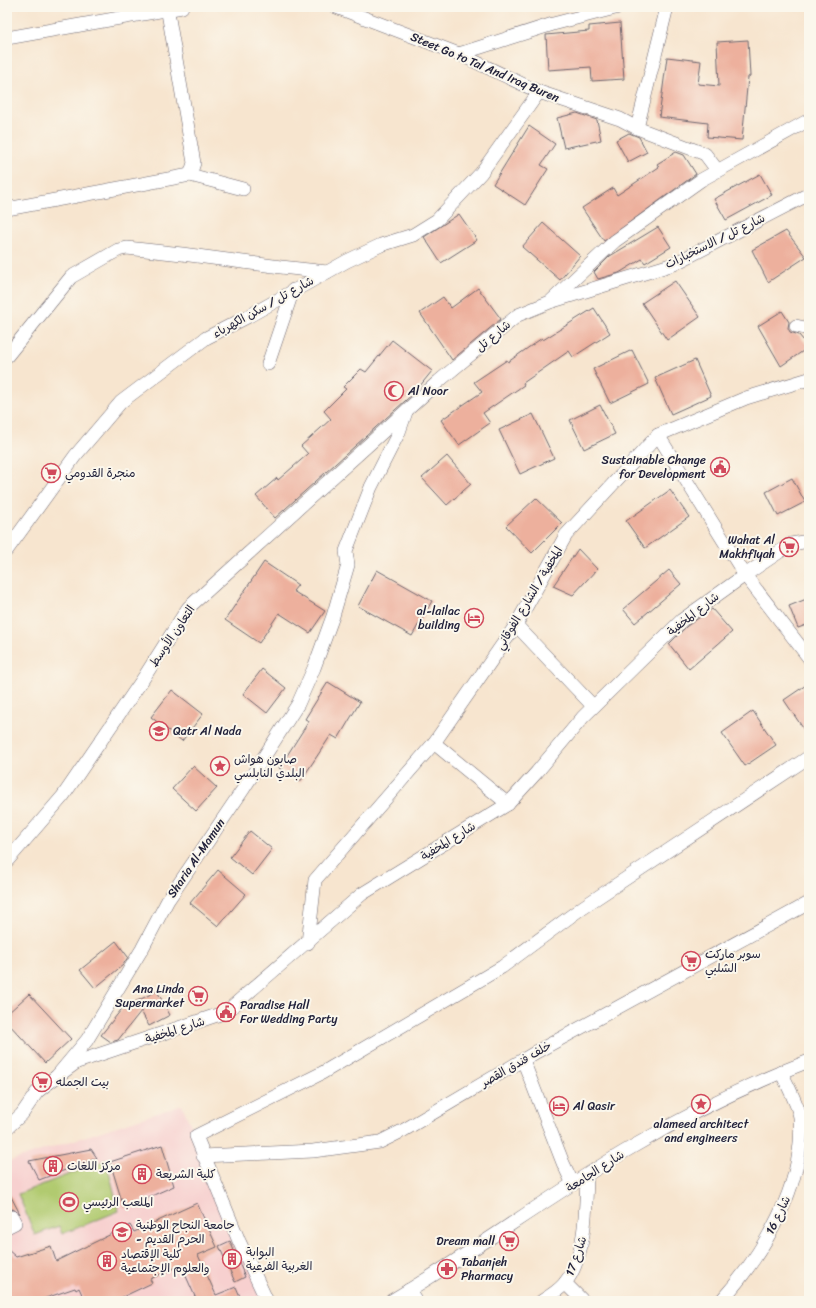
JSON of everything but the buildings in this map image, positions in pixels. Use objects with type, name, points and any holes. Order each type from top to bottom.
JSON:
[{"type":"street","points":[[7,38],[167,8],[182,7]]},
{"type":"street","name":"Steet Go to Tal And Iraq Buren","points":[[336,7],[459,54],[539,92],[620,119],[637,128],[705,154],[718,170]]},
{"type":"street","points":[[459,54],[553,24],[619,7]]},
{"type":"street","points":[[637,128],[667,7]]},
{"type":"street","points":[[167,8],[194,163],[190,175]]},
{"type":"street","name":"شارع تل / سكن الكهرباء","points":[[7,550],[75,456],[121,402],[206,338],[249,316],[293,290],[381,245],[413,235],[438,220],[481,173],[539,92]]},
{"type":"street","name":"شارع تل","points":[[348,565],[346,551],[371,487],[399,432],[407,410],[439,381],[518,315],[550,302],[615,241],[718,170],[809,120]]},
{"type":"street","points":[[7,209],[190,175],[243,189]]},
{"type":"street","name":"شارع تل / الاستخبارات","points":[[550,302],[674,264],[809,194]]},
{"type":"street","points":[[7,356],[71,277],[110,254],[127,248],[328,272]]},
{"type":"street","points":[[268,364],[293,290]]},
{"type":"street","points":[[796,326],[809,329]]},
{"type":"street","name":"المخفية / الشارع الفوقاني","points":[[308,943],[315,880],[434,743],[516,625],[566,535],[658,435],[746,398],[809,379]]},
{"type":"street","name":"التعاون الأوسط","points":[[7,861],[63,796],[143,680],[188,608],[407,410]]},
{"type":"street","points":[[658,435],[744,575],[809,658]]},
{"type":"street","name":"شارع المخفية","points":[[48,1083],[77,1062],[226,1012],[308,943],[362,894],[508,804],[594,706],[682,620],[744,575],[791,544],[809,541]]},
{"type":"street","name":"Sharia Al-Mamun","points":[[7,1128],[22,1114],[37,1092],[57,1076],[89,1036],[142,949],[168,900],[293,711],[322,648],[348,565]]},
{"type":"street","points":[[516,625],[594,706]]},
{"type":"street","points":[[434,743],[508,804]]},
{"type":"street","points":[[268,1301],[239,1241],[196,1136],[322,1073],[502,967],[583,907],[809,758]]},
{"type":"street","name":"خلف فندق القصر","points":[[203,1156],[313,1151],[380,1142],[404,1130],[523,1060],[809,903]]},
{"type":"street","points":[[523,1060],[563,1163],[573,1184]]},
{"type":"street","name":"شارع الجامعة","points":[[391,1301],[413,1296],[573,1184],[634,1146],[701,1110],[781,1072],[809,1061]]},
{"type":"street","name":"شارع 16","points":[[721,1301],[761,1249],[786,1202],[800,1152],[800,1116],[781,1072]]},
{"type":"street","name":"شارع 17","points":[[542,1301],[565,1283],[573,1269],[584,1235],[588,1175]]},
{"type":"street","points":[[565,1283],[583,1301]]},
{"type":"shaded area","name":"جامعة النجاح الوطنية - الحرم القديم","points":[[182,1105],[268,1301],[7,1301],[7,1162]]},
{"type":"green space","name":"الملعب الرئيسي","points":[[106,1160],[119,1211],[62,1234],[59,1226],[35,1235],[18,1194]]},
{"type":"place","name":"Al Noor","points":[[394,391]]},
{"type":"place","name":"Sustainable Change for Development","points":[[720,467]]},
{"type":"place","name":"منجرة القدومي","points":[[51,473]]},
{"type":"place","name":"Wahat Al Makhfiyah","points":[[789,547]]},
{"type":"place","name":"al-lailac building","points":[[474,618]]},
{"type":"place","name":"Qatr Al Nada","points":[[159,731]]},
{"type":"place","name":"صابون هواش البلدي النابلسي","points":[[220,766]]},
{"type":"place","name":"سوبر ماركت الشلبي","points":[[691,961]]},
{"type":"place","name":"Ana Linda Supermarket","points":[[198,996]]},
{"type":"place","name":"Paradise Hall For Wedding Party","points":[[226,1012]]},
{"type":"place","name":"بيت الجمله","points":[[42,1082]]},
{"type":"place","name":"alameed architect and engineers","points":[[701,1104]]},
{"type":"place","name":"Al Qasir","points":[[559,1106]]},
{"type":"place","name":"مركز اللغات","points":[[53,1166]]},
{"type":"place","name":"كلية الشريعة","points":[[142,1174]]},
{"type":"place","name":"الملعب الرئيسي","points":[[69,1202]]},
{"type":"place","name":"جامعة النجاح الوطنية - الحرم القديم","points":[[122,1232]]},
{"type":"place","name":"Dream mall","points":[[509,1241]]},
{"type":"place","name":"البوابة الغربية الفرعية","points":[[232,1259]]},
{"type":"place","name":"كلية الإقتصاد والعلوم الإجتماعية","points":[[107,1261]]},
{"type":"place","name":"Tabanjeh Pharmacy","points":[[447,1269]]}]
